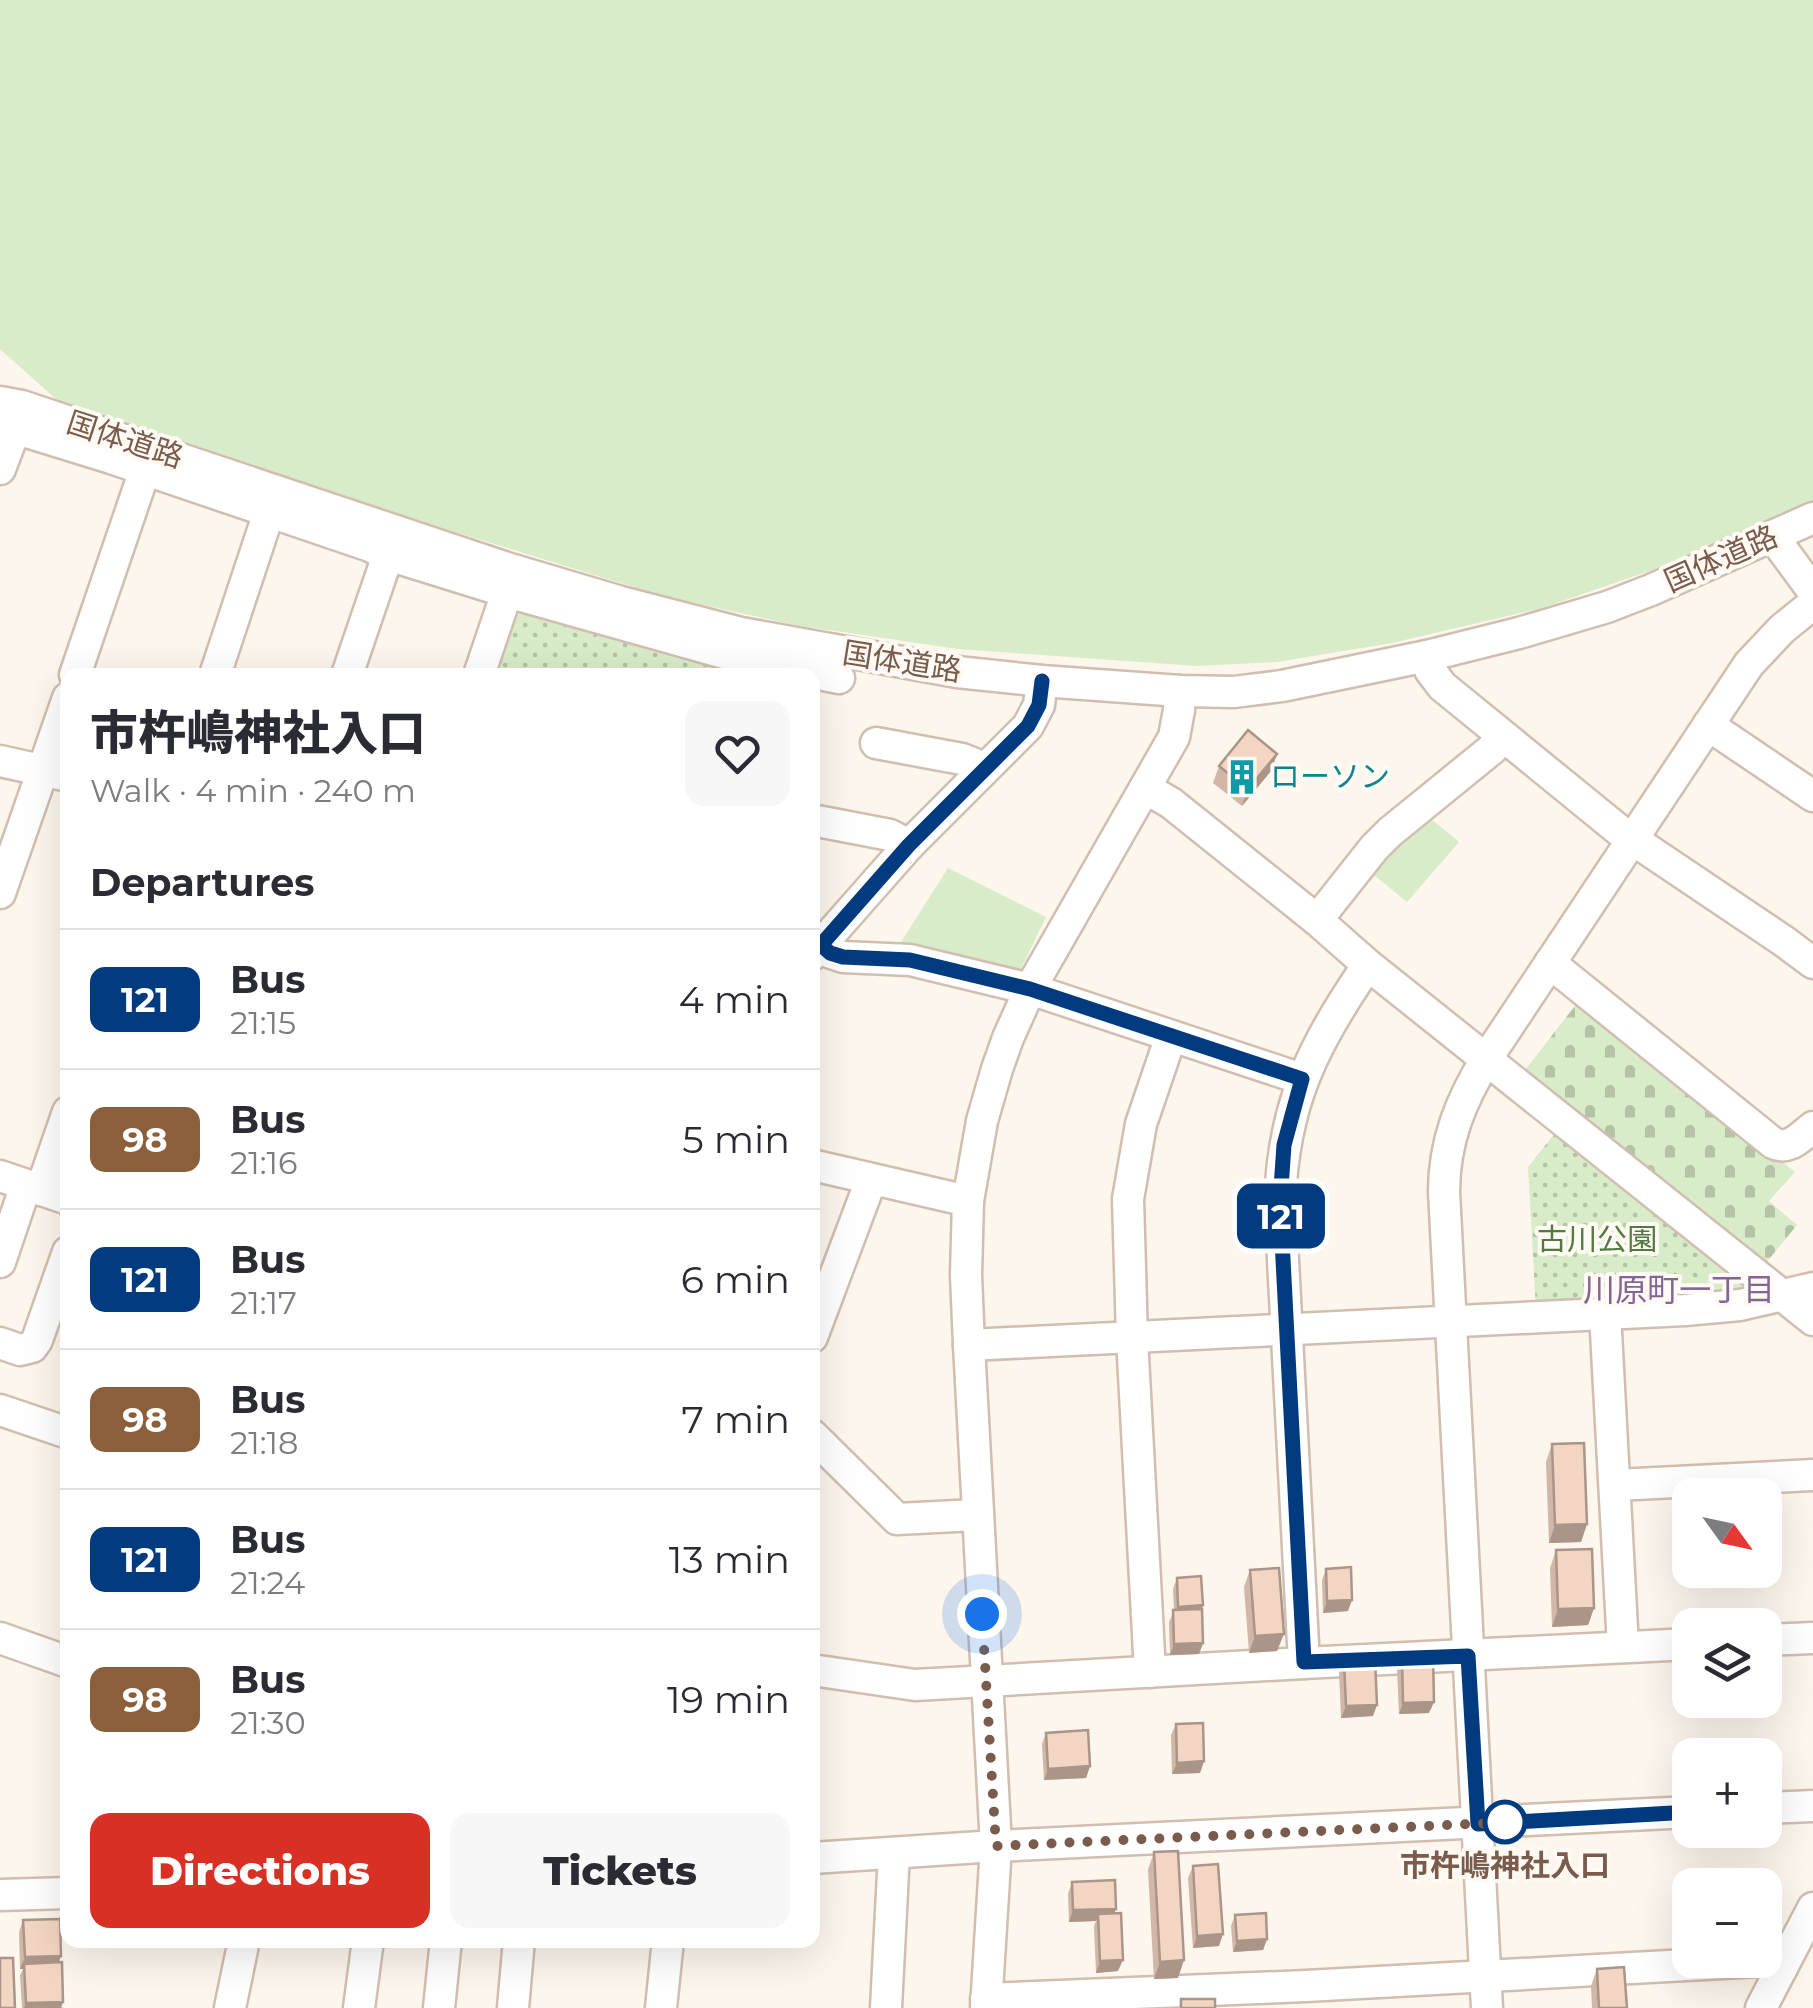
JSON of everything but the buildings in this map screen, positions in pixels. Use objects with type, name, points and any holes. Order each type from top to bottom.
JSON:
[{"type":"street","points":[[0,469],[9,416],[149,460],[269,512],[388,554],[746,668]]},
{"type":"street","points":[[78,668],[149,460]]},
{"type":"street","name":"国体道路","points":[[149,460],[724,629],[876,659],[1042,681],[1180,691],[1234,692],[1282,686],[1519,633],[1607,607],[1696,572],[1813,518]]},
{"type":"street","points":[[216,668],[269,512]]},
{"type":"street","points":[[1775,536],[1813,591]]},
{"type":"street","points":[[349,668],[388,554]]},
{"type":"street","points":[[481,668],[507,592]]},
{"type":"street","points":[[1487,2008],[1450,1322],[1444,1172],[1451,1130],[1466,1093],[1487,1058],[1708,725],[1760,651],[1813,604]]},
{"type":"street","points":[[1426,656],[1430,670],[1442,686],[1503,737],[1633,840],[1813,963]]},
{"type":"street","points":[[820,676],[839,678]]},
{"type":"street","points":[[820,947],[909,845],[1028,726],[1039,705],[1042,681]]},
{"type":"street","points":[[1180,691],[1174,737],[1030,989],[1008,1038],[982,1122],[968,1201],[966,1275],[976,1516],[996,1846],[986,2004],[1318,1996],[1486,1976],[1672,1966]]},
{"type":"street","points":[[1708,725],[1813,796]]},
{"type":"street","points":[[1318,920],[1390,832],[1503,737]]},
{"type":"street","points":[[876,743],[962,759],[982,772]]},
{"type":"street","points":[[2,882],[55,773],[60,744]]},
{"type":"street","points":[[0,762],[55,773]]},
{"type":"street","points":[[1145,788],[1171,803],[1318,920],[1813,1320]]},
{"type":"street","points":[[820,822],[890,835],[909,845]]},
{"type":"street","points":[[820,951],[843,957],[910,960],[1030,989],[1302,1079]]},
{"type":"street","points":[[1550,963],[1772,1143],[1790,1145],[1813,1127]]},
{"type":"street","points":[[1304,1662],[1281,1172],[1302,1079],[1368,964]]},
{"type":"street","points":[[1150,1672],[1128,1199],[1141,1124],[1170,1036]]},
{"type":"street","points":[[0,1262],[60,1130]]},
{"type":"street","points":[[820,1167],[968,1201]]},
{"type":"street","points":[[820,1315],[870,1180]]},
{"type":"street","points":[[0,1343],[20,1350],[32,1348],[60,1273]]},
{"type":"street","points":[[969,1345],[1723,1306],[1813,1288]]},
{"type":"street","points":[[1605,1313],[1623,1647]]},
{"type":"street","points":[[0,1410],[60,1430]]},
{"type":"street","points":[[820,1454],[897,1519],[976,1516]]},
{"type":"street","points":[[1616,1485],[1813,1476]]},
{"type":"street","points":[[0,1638],[60,1659]]},
{"type":"street","points":[[1782,1639],[1813,1638]]},
{"type":"street","points":[[820,1671],[915,1685],[1672,1645]]},
{"type":"street","points":[[1782,1807],[1813,1806]]},
{"type":"street","points":[[820,1858],[1672,1813]]},
{"type":"street","points":[[886,2008],[894,1853]]},
{"type":"street","points":[[0,1895],[60,1894]]},
{"type":"street","points":[[1782,1968],[1813,1908]]},
{"type":"street","points":[[230,2008],[242,1948]]},
{"type":"street","points":[[359,2008],[367,1948]]},
{"type":"street","points":[[439,2008],[445,1948]]},
{"type":"street","points":[[514,2008],[519,1948]]},
{"type":"street","points":[[660,2008],[667,1948]]},
{"type":"street","points":[[1761,2008],[1777,1978]]},
{"type":"green space","points":[[0,0],[1813,0],[1813,502],[1690,557],[1542,608],[1392,643],[1277,662],[1197,666],[958,649],[795,625],[663,596],[452,531],[57,400],[0,349]]},
{"type":"green space","points":[[525,612],[684,660],[728,668],[494,668],[512,615]]},
{"type":"green space","points":[[1425,814],[1459,842],[1407,902],[1368,870]]},
{"type":"green space","points":[[948,868],[1046,917],[1019,973],[896,950]]},
{"type":"green space","points":[[1581,998],[1795,1172],[1769,1201],[1797,1225],[1761,1269],[1522,1074]]},
{"type":"green space","name":"古川公園","points":[[1560,1127],[1745,1277],[1738,1296],[1536,1309],[1528,1167]]},
{"type":"bus line","name":"121","points":[[1042,681],[1037,712],[1028,726],[909,845],[821,945],[843,957],[910,960],[1052,995],[1302,1079],[1284,1145],[1280,1202],[1304,1662],[1468,1656],[1478,1824],[1672,1813]]},
{"type":"place","name":"ローソン","points":[[1242,777]]},
{"type":"place","name":"市杵嶋神社入口","points":[[1505,1822]]},
{"type":"district","name":"川原町一丁目","points":[[1679,1290]]},
{"type":"route","points":[[982,1614],[996,1846],[1513,1822],[1505,1822]]}]
